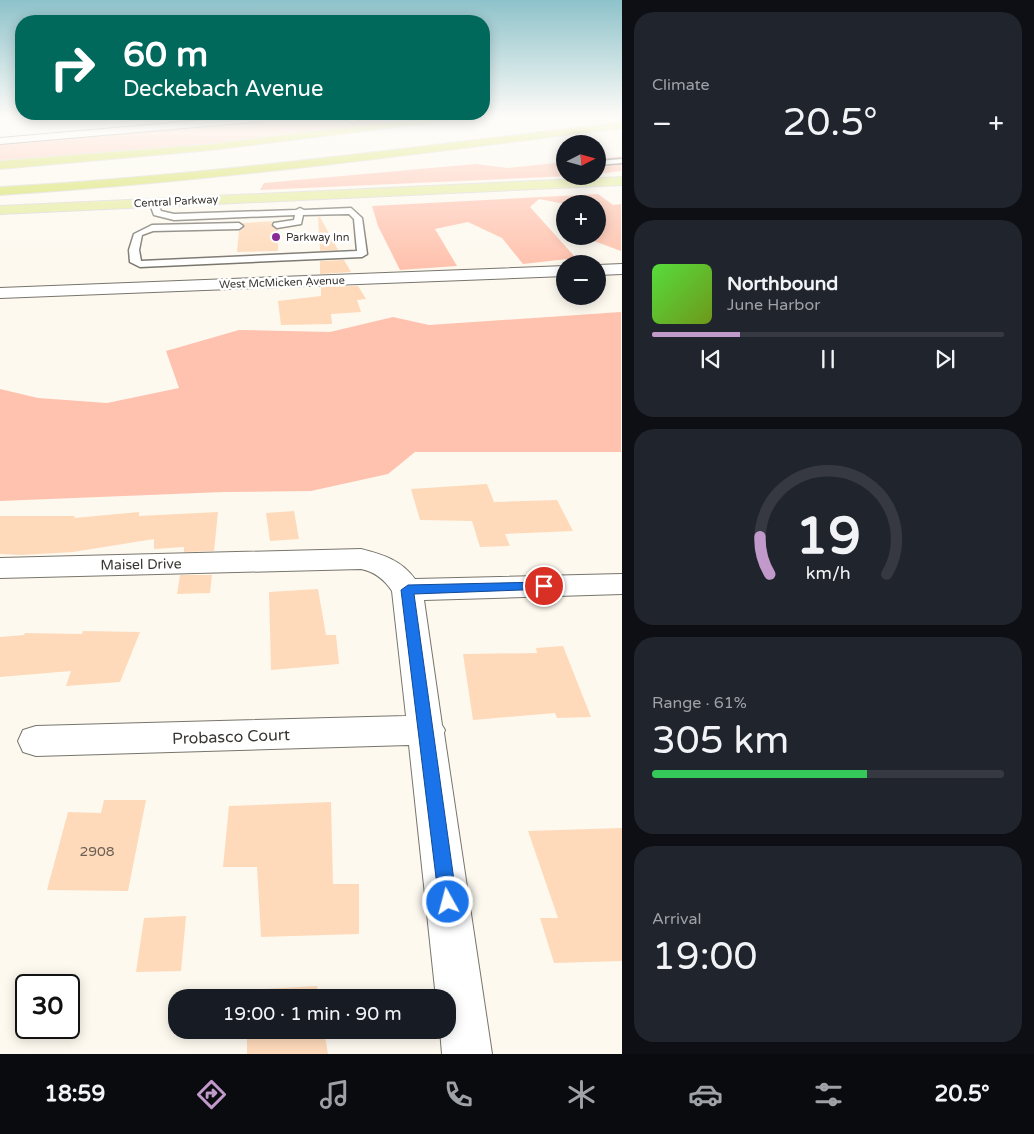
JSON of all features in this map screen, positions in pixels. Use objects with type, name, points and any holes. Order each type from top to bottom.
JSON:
[{"type":"highway","points":[[0,174],[91,167]]},
{"type":"highway","points":[[170,178],[262,167]]},
{"type":"highway","points":[[0,191],[337,167]]},
{"type":"main road","name":"Central Parkway","points":[[606,181],[622,181]]},
{"type":"main road","name":"Central Parkway","points":[[0,210],[556,182]]},
{"type":"street","points":[[606,270],[622,269]]},
{"type":"street","name":"West McMicken Avenue","points":[[0,293],[556,271]]},
{"type":"street","name":"Maisel Drive","points":[[0,568],[361,559],[378,563],[393,570],[408,590]]},
{"type":"street","points":[[467,1054],[408,590],[622,584]]},
{"type":"street","name":"Probasco Court","points":[[36,741],[426,730]]},
{"type":"lane","points":[[153,202],[157,213],[174,217],[351,210],[358,218],[362,254],[140,264],[135,262],[134,250],[138,234],[152,228],[239,226]]},
{"type":"lane","points":[[277,225],[298,222],[300,211]]},
{"type":"shaded area","points":[[440,167],[556,167],[556,177],[260,190],[264,183]]},
{"type":"shaded area","points":[[606,167],[621,167],[621,171],[606,173]]},
{"type":"shaded area","points":[[556,196],[556,202],[539,199],[530,207],[556,236],[556,245],[564,245],[573,255],[556,255],[556,260],[523,264],[502,238],[468,222],[435,229],[457,266],[400,270],[378,226],[372,206]]},
{"type":"shaded area","points":[[606,200],[613,205],[621,204],[621,251],[605,245]]},
{"type":"shaded area","points":[[621,312],[621,452],[415,452],[388,474],[311,491],[223,492],[0,501],[0,389],[38,398],[107,403],[179,388],[166,351],[239,330],[330,332],[393,317],[429,325]]},
{"type":"building","points":[[318,217],[320,217],[338,250],[320,251]]},
{"type":"building","points":[[277,221],[272,222],[271,225],[278,230],[278,251],[237,252],[239,231],[245,226],[242,223]]},
{"type":"building","points":[[344,260],[351,272],[320,274],[320,261]]},
{"type":"building","points":[[358,286],[366,299],[357,300],[361,312],[331,314],[332,324],[281,325],[278,301],[321,296],[321,287]]},
{"type":"building","points":[[487,484],[494,502],[557,500],[573,531],[505,534],[510,546],[480,547],[472,521],[420,520],[411,489]]},
{"type":"building","points":[[294,511],[299,539],[270,541],[266,513]]},
{"type":"building","points":[[139,512],[139,516],[218,512],[214,551],[184,552],[184,547],[154,549],[154,539],[73,552],[21,555],[0,554],[0,516],[75,516],[74,518]]},
{"type":"building","points":[[180,575],[212,575],[210,593],[177,594]]},
{"type":"building","points":[[318,589],[326,635],[336,635],[339,664],[271,670],[269,592]]},
{"type":"building","points":[[83,631],[140,632],[120,682],[66,686],[71,671],[0,677],[0,637],[24,635],[25,633],[82,634]]},
{"type":"building","points":[[563,646],[591,717],[557,718],[555,713],[473,720],[463,654],[537,653],[536,648]]},
{"type":"building","points":[[104,800],[146,800],[128,891],[47,890],[68,812],[101,813]]},
{"type":"building","points":[[331,802],[333,884],[359,884],[359,934],[261,937],[257,867],[223,867],[229,806]]},
{"type":"building","points":[[622,828],[622,961],[554,963],[540,918],[558,918],[528,831]]},
{"type":"building","points":[[186,916],[181,971],[136,972],[144,918]]},
{"type":"building","points":[[317,986],[318,989],[263,989]]},
{"type":"building","points":[[247,1039],[326,1039],[328,1054],[247,1054]]},
{"type":"place","name":"Parkway Inn","points":[[276,237]]},
{"type":"route","points":[[448,902],[408,590],[544,586]]}]
